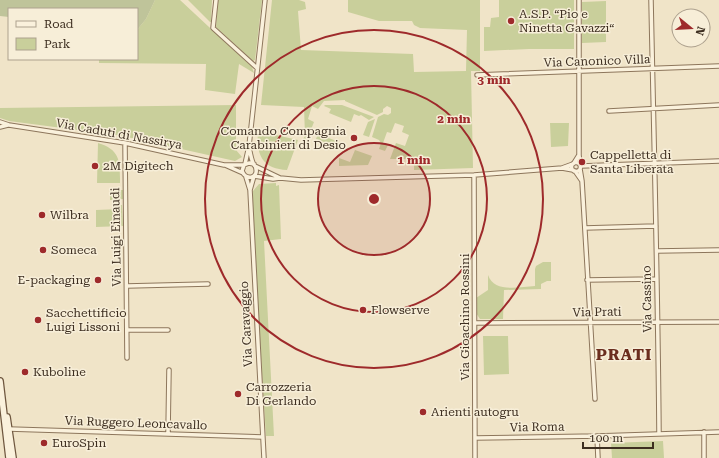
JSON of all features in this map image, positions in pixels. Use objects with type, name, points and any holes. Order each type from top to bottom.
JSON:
[{"type":"main road","points":[[0,381],[9,458]]},
{"type":"main road","points":[[5,430],[13,458]]},
{"type":"street","points":[[216,0],[213,28],[257,68]]},
{"type":"street","points":[[265,0],[249,146],[245,165],[242,169],[246,177],[254,176],[273,179],[280,178],[302,180],[474,176],[562,168],[574,163],[578,163],[580,167]]},
{"type":"street","points":[[579,0],[579,155],[582,182],[595,399]]},
{"type":"street","name":"Via Cassino","points":[[651,0],[659,434]]},
{"type":"street","name":"Via Canonico Villa","points":[[476,75],[719,66]]},
{"type":"street","points":[[609,111],[719,105]]},
{"type":"street","name":"Via Caduti di Nassirya","points":[[0,122],[9,125],[125,143],[224,165],[243,173]]},
{"type":"street","name":"Via Caduti di Nassirya","points":[[0,127],[9,125]]},
{"type":"street","name":"Via Luigi Einaudi","points":[[125,143],[127,358]]},
{"type":"street","points":[[249,146],[256,170],[254,176]]},
{"type":"street","points":[[579,155],[572,168],[582,182]]},
{"type":"street","points":[[562,168],[578,171],[580,167],[719,161]]},
{"type":"street","points":[[245,165],[249,163],[280,178]]},
{"type":"street","name":"Via Caduti di Nassirya","points":[[224,165],[245,165]]},
{"type":"street","name":"Via Caravaggio","points":[[250,190],[254,176]]},
{"type":"street","name":"Via Gioachino Rossini","points":[[474,176],[475,458]]},
{"type":"street","name":"Via Caravaggio","points":[[246,177],[250,190],[264,458]]},
{"type":"street","points":[[585,228],[656,226]]},
{"type":"street","points":[[656,251],[719,250]]},
{"type":"street","points":[[587,280],[656,279]]},
{"type":"street","points":[[127,286],[208,284]]},
{"type":"street","name":"Via Prati","points":[[475,323],[719,322]]},
{"type":"street","points":[[127,330],[168,330]]},
{"type":"street","points":[[168,433],[169,370]]},
{"type":"street","name":"Via Ruggero Leoncavallo","points":[[5,430],[168,433],[262,437]]},
{"type":"street","points":[[704,432],[704,458]]},
{"type":"street","name":"Via Roma","points":[[475,438],[719,432]]},
{"type":"street","points":[[597,436],[598,458]]},
{"type":"green space","points":[[0,0],[155,0],[146,19],[138,29],[138,8],[8,8],[8,17],[0,16]]},
{"type":"green space","points":[[155,0],[180,0],[252,67],[254,73],[239,64],[235,94],[205,90],[206,64],[99,63],[99,60],[138,60],[138,29],[146,19]]},
{"type":"green space","points":[[188,0],[212,0],[211,22],[210,22]]},
{"type":"green space","points":[[218,0],[262,0],[255,60],[253,61],[216,27]]},
{"type":"green space","points":[[272,0],[299,0],[305,2],[306,9],[298,11],[301,50],[413,54],[414,72],[466,71],[467,30],[420,28],[414,25],[412,21],[379,21],[348,12],[348,0],[480,0],[480,71],[471,71],[473,168],[414,170],[414,159],[390,159],[396,143],[405,146],[409,135],[402,132],[404,126],[395,123],[391,133],[387,132],[383,143],[388,145],[385,151],[379,149],[381,143],[379,140],[372,137],[378,117],[391,113],[391,108],[387,106],[383,109],[383,112],[377,115],[345,100],[324,101],[318,109],[312,106],[308,119],[314,122],[306,142],[302,141],[305,136],[304,107],[261,105]]},
{"type":"green space","points":[[499,0],[574,0],[574,49],[484,51],[484,27],[490,27],[491,18],[499,17]]},
{"type":"green space","points":[[606,1],[606,42],[582,43],[582,2]]},
{"type":"green space","points":[[236,105],[236,150],[242,157],[235,161],[123,136],[9,121],[0,118],[0,108]]},
{"type":"green space","points":[[342,105],[374,117],[369,120],[361,115],[359,116],[354,114],[351,122],[329,113],[331,109],[324,106]]},
{"type":"green space","points":[[375,119],[369,137],[363,135],[368,122]]},
{"type":"green space","points":[[550,123],[569,123],[568,146],[551,147]]},
{"type":"green space","points":[[258,131],[298,140],[287,170],[271,167],[262,158],[259,153]]},
{"type":"green space","points":[[318,134],[339,142],[332,145],[316,139]]},
{"type":"green space","points":[[98,143],[111,149],[118,158],[120,183],[97,183]]},
{"type":"green space","points":[[355,150],[372,156],[368,165],[339,166],[339,158],[350,162]]},
{"type":"green space","points":[[276,183],[276,186],[279,185],[281,239],[264,241],[274,436],[266,436],[252,217],[253,191],[259,184]]},
{"type":"green space","points":[[110,190],[123,190],[123,199],[110,200]]},
{"type":"green space","points":[[121,205],[123,226],[96,227],[96,210],[120,209]]},
{"type":"green space","points":[[543,262],[551,262],[551,281],[541,284],[541,289],[504,290],[503,319],[480,319],[476,313],[476,298],[488,290],[488,275],[491,281],[501,287],[515,288],[535,286],[536,266]]},
{"type":"green space","points":[[483,336],[508,336],[509,374],[484,375]]},
{"type":"green space","points":[[663,441],[664,458],[612,458],[611,443]]},
{"type":"place","name":"A.S.P. “Pio e Ninetta Gavazzi“","points":[[511,21]]},
{"type":"place","name":"Comando Compagnia Carabinieri di Desio","points":[[354,138]]},
{"type":"place","name":"Cappelletta di Santa Liberata","points":[[582,162]]},
{"type":"place","name":"2M Digitech","points":[[95,166]]},
{"type":"place","name":"Wilbra","points":[[42,215]]},
{"type":"place","name":"Someca","points":[[43,250]]},
{"type":"place","name":"E-packaging","points":[[98,280]]},
{"type":"place","name":"Flowserve","points":[[363,310]]},
{"type":"place","name":"Sacchettificio Luigi Lissoni","points":[[38,320]]},
{"type":"place","name":"Kuboline","points":[[25,372]]},
{"type":"place","name":"Carrozzeria Di Gerlando","points":[[238,394]]},
{"type":"place","name":"Arienti autogru","points":[[423,412]]},
{"type":"place","name":"EuroSpin","points":[[44,443]]},
{"type":"district","name":"PRATI","points":[[624,354]]}]
